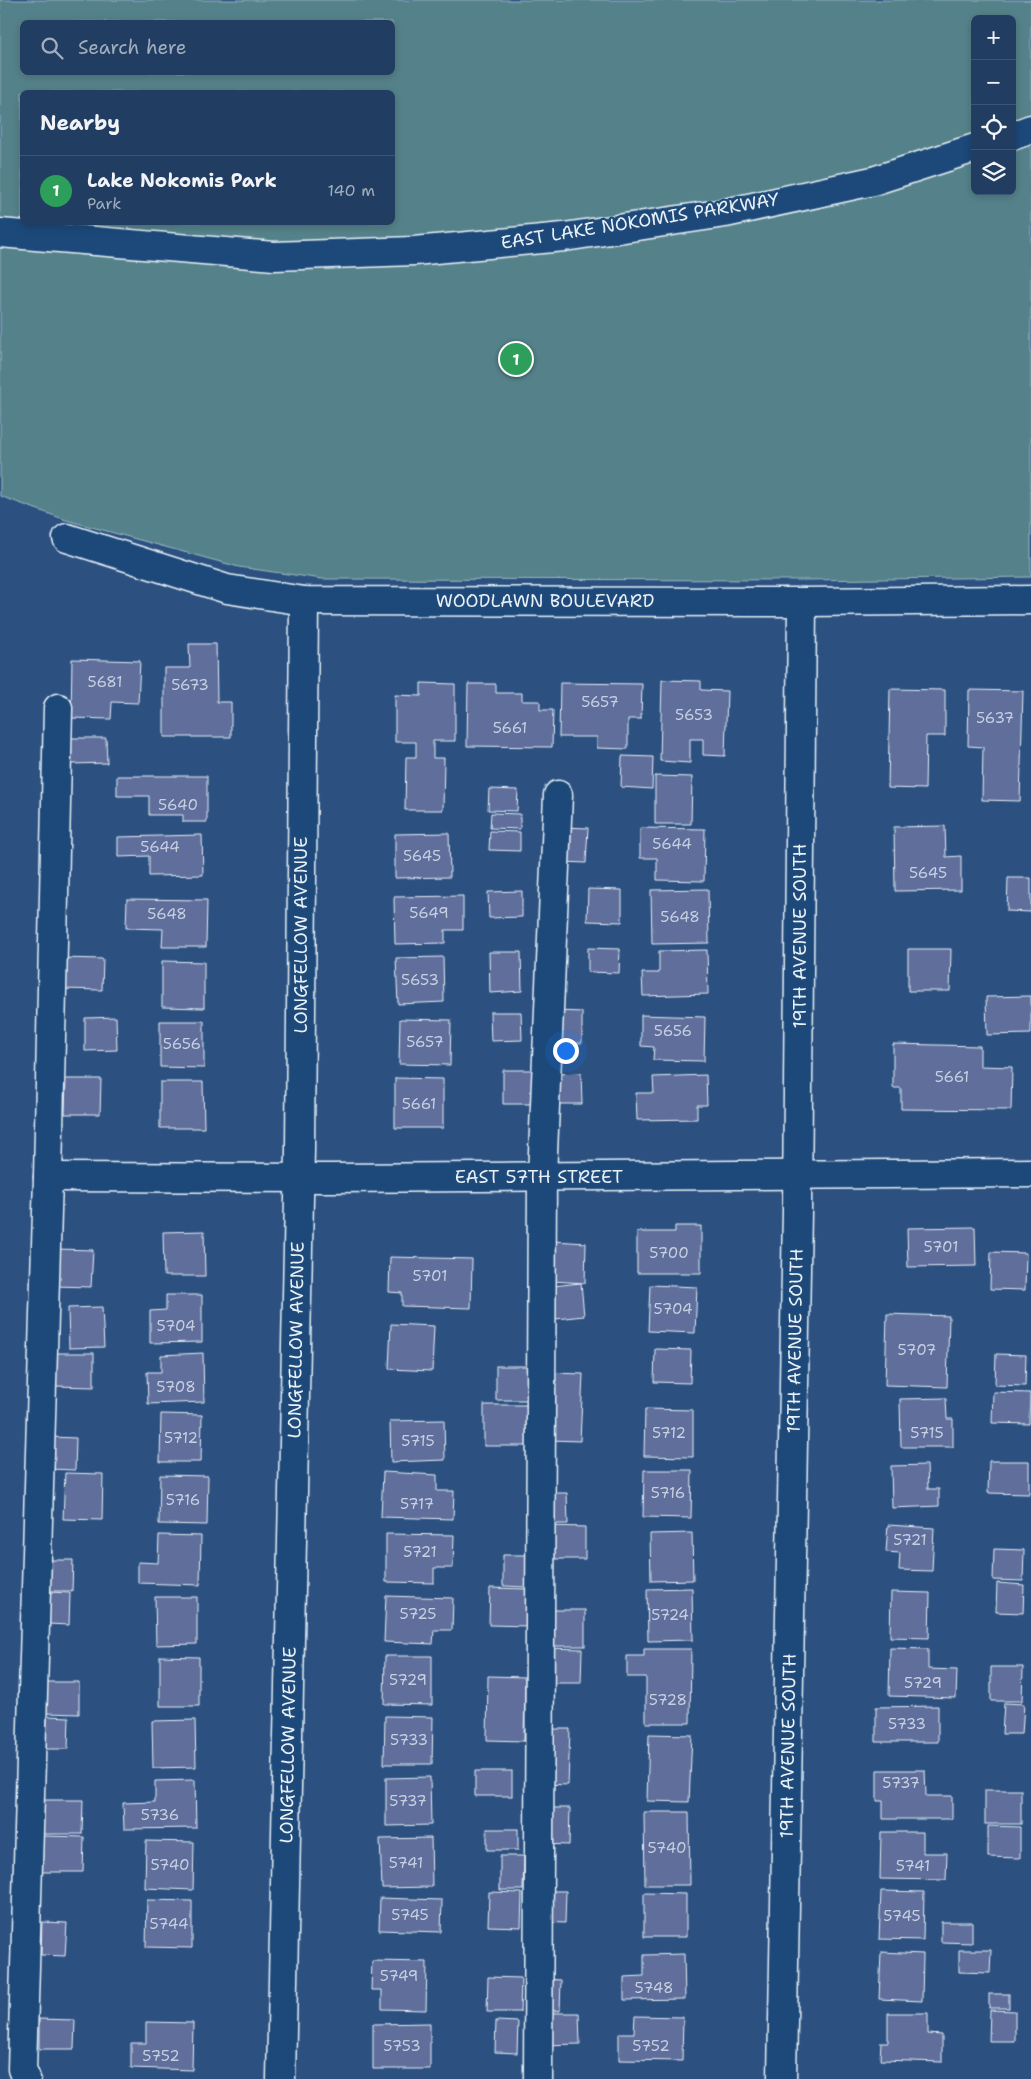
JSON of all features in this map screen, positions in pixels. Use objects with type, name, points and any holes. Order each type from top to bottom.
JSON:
[{"type":"street","points":[[1016,135],[1031,129]]},
{"type":"street","name":"EAST LAKE NOKOMIS PARKWAY","points":[[0,233],[274,256],[414,251],[564,237],[725,213],[873,181],[971,149]]},
{"type":"street","name":"WOODLAWN BOULEVARD","points":[[67,538],[227,589],[304,601],[802,602],[1031,600]]},
{"type":"street","name":"LONGFELLOW AVENUE","points":[[281,2079],[299,1178],[304,601]]},
{"type":"street","name":"19TH AVENUE SOUTH","points":[[782,2079],[798,1174],[802,602]]},
{"type":"street","points":[[26,2079],[22,2069],[48,1177],[58,708]]},
{"type":"street","points":[[538,2079],[542,1177],[558,795]]},
{"type":"street","name":"EAST 57TH STREET","points":[[48,1177],[299,1178],[1031,1173]]},
{"type":"green space","points":[[0,0],[1031,0],[1031,577],[805,580],[322,579],[239,567],[66,520],[0,496]]},
{"type":"building","points":[[189,644],[216,644],[217,702],[231,702],[231,737],[164,737],[164,668],[190,668]]},
{"type":"building","points":[[72,659],[140,661],[138,703],[112,702],[111,719],[71,718]]},
{"type":"building","points":[[662,680],[701,681],[701,690],[727,691],[725,756],[703,755],[703,739],[690,739],[690,763],[660,761]]},
{"type":"building","points":[[421,683],[455,684],[455,741],[433,741],[433,758],[444,758],[443,810],[405,810],[406,757],[416,757],[416,742],[395,742],[395,695],[421,696]]},
{"type":"building","points":[[560,683],[642,684],[641,719],[628,719],[628,749],[597,748],[597,737],[559,737]]},
{"type":"building","points":[[468,684],[496,684],[496,693],[522,693],[522,701],[540,701],[540,710],[553,710],[552,747],[467,746]]},
{"type":"building","points":[[890,689],[945,690],[945,736],[926,736],[925,789],[888,788]]},
{"type":"building","points":[[969,690],[1023,691],[1020,801],[982,800],[983,747],[968,746]]},
{"type":"building","points":[[71,738],[106,738],[107,763],[71,764]]},
{"type":"building","points":[[622,756],[653,757],[652,789],[621,787]]},
{"type":"building","points":[[117,776],[207,776],[207,822],[183,822],[183,815],[149,815],[149,796],[117,796]]},
{"type":"building","points":[[655,776],[692,777],[691,824],[655,824]]},
{"type":"building","points":[[489,789],[518,790],[517,811],[488,810]]},
{"type":"building","points":[[491,813],[520,814],[520,829],[490,828]]},
{"type":"building","points":[[945,826],[946,857],[961,856],[961,890],[895,891],[894,827]]},
{"type":"building","points":[[564,827],[588,828],[586,863],[563,862]]},
{"type":"building","points":[[640,828],[705,829],[704,881],[657,880],[657,858],[640,858]]},
{"type":"building","points":[[490,831],[520,832],[520,851],[489,850]]},
{"type":"building","points":[[449,833],[450,877],[395,878],[395,834]]},
{"type":"building","points":[[202,835],[203,875],[149,876],[149,856],[118,857],[118,837]]},
{"type":"building","points":[[1008,878],[1031,878],[1031,912],[1007,911]]},
{"type":"building","points":[[588,889],[622,890],[622,922],[587,921]]},
{"type":"building","points":[[708,889],[709,943],[652,944],[651,890]]},
{"type":"building","points":[[522,891],[522,917],[489,918],[488,892]]},
{"type":"building","points":[[463,896],[463,930],[445,930],[445,943],[395,944],[394,897]]},
{"type":"building","points":[[127,899],[207,900],[206,947],[162,947],[163,929],[126,928]]},
{"type":"building","points":[[588,948],[620,949],[619,973],[588,972]]},
{"type":"building","points":[[908,949],[951,949],[950,991],[908,991]]},
{"type":"building","points":[[707,950],[708,994],[643,996],[642,973],[659,973],[659,951]]},
{"type":"building","points":[[489,952],[521,952],[522,991],[490,993]]},
{"type":"building","points":[[443,957],[444,1002],[398,1004],[396,958]]},
{"type":"building","points":[[61,958],[103,959],[102,990],[61,989]]},
{"type":"building","points":[[162,961],[204,962],[204,1008],[162,1007]]},
{"type":"building","points":[[1031,996],[1031,1034],[987,1035],[986,997]]},
{"type":"building","points":[[558,1011],[582,1012],[582,1043],[558,1043]]},
{"type":"building","points":[[490,1012],[521,1012],[522,1040],[491,1041]]},
{"type":"building","points":[[641,1015],[705,1017],[704,1061],[653,1060],[654,1047],[641,1046]]},
{"type":"building","points":[[116,1017],[117,1050],[85,1051],[85,1018]]},
{"type":"building","points":[[400,1019],[451,1020],[450,1065],[399,1064]]},
{"type":"building","points":[[160,1021],[204,1021],[204,1068],[160,1067]]},
{"type":"building","points":[[893,1044],[980,1046],[980,1066],[1012,1067],[1011,1110],[901,1109],[901,1088],[893,1088]]},
{"type":"building","points":[[503,1070],[537,1070],[538,1104],[503,1104]]},
{"type":"building","points":[[581,1073],[582,1104],[558,1104],[558,1074]]},
{"type":"building","points":[[706,1075],[707,1105],[697,1105],[697,1119],[637,1120],[636,1093],[654,1093],[653,1077]]},
{"type":"building","points":[[395,1078],[443,1079],[443,1128],[395,1128]]},
{"type":"building","points":[[66,1079],[101,1079],[100,1114],[65,1114]]},
{"type":"building","points":[[160,1082],[203,1082],[204,1128],[160,1128]]},
{"type":"building","points":[[675,1226],[701,1226],[701,1273],[637,1273],[637,1232],[675,1232]]},
{"type":"building","points":[[975,1227],[976,1266],[908,1267],[907,1228]]},
{"type":"building","points":[[204,1231],[205,1276],[164,1276],[163,1232]]},
{"type":"building","points":[[554,1241],[586,1243],[585,1283],[552,1281]]},
{"type":"building","points":[[56,1249],[93,1250],[91,1287],[54,1286]]},
{"type":"building","points":[[991,1252],[1026,1253],[1025,1290],[990,1289]]},
{"type":"building","points":[[390,1257],[472,1259],[471,1308],[402,1306],[402,1293],[389,1292]]},
{"type":"building","points":[[581,1283],[584,1316],[555,1319],[552,1286]]},
{"type":"building","points":[[650,1285],[697,1287],[695,1333],[648,1331]]},
{"type":"building","points":[[166,1295],[202,1295],[202,1342],[150,1343],[150,1311],[166,1310]]},
{"type":"building","points":[[102,1307],[104,1347],[69,1348],[68,1308]]},
{"type":"building","points":[[887,1314],[949,1316],[947,1387],[885,1385]]},
{"type":"building","points":[[391,1324],[434,1326],[432,1371],[389,1369]]},
{"type":"building","points":[[655,1349],[691,1350],[690,1383],[654,1382]]},
{"type":"building","points":[[54,1353],[94,1353],[94,1387],[54,1386]]},
{"type":"building","points":[[203,1353],[204,1402],[148,1404],[147,1372],[161,1372],[161,1355]]},
{"type":"building","points":[[996,1354],[1026,1355],[1025,1386],[995,1385]]},
{"type":"building","points":[[496,1366],[529,1366],[529,1400],[496,1400]]},
{"type":"building","points":[[552,1373],[583,1374],[580,1441],[550,1440]]},
{"type":"building","points":[[993,1392],[1030,1393],[1029,1424],[992,1423]]},
{"type":"building","points":[[946,1398],[947,1419],[953,1419],[953,1447],[901,1447],[900,1399]]},
{"type":"building","points":[[484,1405],[534,1405],[534,1446],[484,1446]]},
{"type":"building","points":[[645,1409],[693,1410],[693,1457],[644,1456]]},
{"type":"building","points":[[161,1414],[202,1415],[201,1462],[160,1462]]},
{"type":"building","points":[[444,1420],[445,1460],[391,1462],[390,1421]]},
{"type":"building","points":[[51,1437],[76,1438],[75,1470],[50,1469]]},
{"type":"building","points":[[989,1461],[1029,1461],[1029,1494],[988,1493]]},
{"type":"building","points":[[927,1465],[928,1489],[939,1489],[939,1506],[892,1508],[891,1466]]},
{"type":"building","points":[[644,1470],[692,1470],[691,1518],[643,1517]]},
{"type":"building","points":[[383,1472],[437,1475],[437,1491],[454,1491],[453,1519],[381,1517]]},
{"type":"building","points":[[65,1473],[103,1474],[102,1520],[63,1519]]},
{"type":"building","points":[[160,1475],[208,1476],[207,1525],[159,1524]]},
{"type":"building","points":[[548,1493],[567,1493],[568,1524],[548,1524]]},
{"type":"building","points":[[888,1525],[934,1528],[932,1571],[899,1570],[900,1553],[886,1552]]},
{"type":"building","points":[[547,1526],[585,1527],[585,1559],[547,1559]]},
{"type":"building","points":[[692,1533],[693,1580],[651,1581],[650,1534]]},
{"type":"building","points":[[386,1534],[454,1535],[453,1568],[434,1568],[434,1583],[386,1582]]},
{"type":"building","points":[[159,1535],[201,1536],[200,1585],[138,1583],[138,1562],[158,1563]]},
{"type":"building","points":[[994,1549],[1024,1550],[1023,1581],[993,1580]]},
{"type":"building","points":[[503,1555],[527,1555],[527,1587],[503,1586]]},
{"type":"building","points":[[49,1560],[73,1560],[72,1591],[49,1591]]},
{"type":"building","points":[[997,1583],[1024,1585],[1023,1613],[996,1612]]},
{"type":"building","points":[[490,1588],[529,1589],[528,1626],[489,1625]]},
{"type":"building","points":[[692,1588],[693,1640],[648,1641],[647,1589]]},
{"type":"building","points":[[49,1592],[70,1593],[69,1625],[48,1624]]},
{"type":"building","points":[[891,1592],[930,1593],[929,1638],[890,1637]]},
{"type":"building","points":[[386,1596],[453,1598],[452,1630],[434,1630],[433,1644],[384,1642]]},
{"type":"building","points":[[155,1597],[197,1597],[197,1644],[156,1645]]},
{"type":"building","points":[[545,1610],[585,1610],[585,1646],[545,1646]]},
{"type":"building","points":[[546,1648],[582,1649],[581,1683],[546,1683]]},
{"type":"building","points":[[890,1648],[928,1649],[928,1669],[957,1670],[956,1698],[889,1696]]},
{"type":"building","points":[[644,1649],[691,1649],[690,1723],[646,1723],[646,1677],[627,1677],[627,1656],[644,1656]]},
{"type":"building","points":[[160,1656],[199,1657],[199,1706],[160,1706]]},
{"type":"building","points":[[385,1656],[432,1656],[432,1705],[384,1704]]},
{"type":"building","points":[[991,1667],[1023,1667],[1022,1701],[991,1701]]},
{"type":"building","points":[[488,1676],[525,1677],[524,1741],[487,1740]]},
{"type":"building","points":[[47,1682],[79,1682],[79,1714],[46,1713]]},
{"type":"building","points":[[1004,1703],[1024,1704],[1022,1734],[1002,1734]]},
{"type":"building","points":[[938,1706],[938,1742],[876,1742],[876,1707]]},
{"type":"building","points":[[47,1716],[69,1717],[68,1749],[46,1749]]},
{"type":"building","points":[[385,1716],[433,1717],[432,1764],[384,1764]]},
{"type":"building","points":[[195,1720],[196,1767],[153,1768],[152,1721]]},
{"type":"building","points":[[546,1729],[570,1729],[568,1785],[544,1784]]},
{"type":"building","points":[[649,1734],[692,1735],[689,1802],[647,1801]]},
{"type":"building","points":[[877,1770],[925,1770],[926,1796],[952,1796],[952,1819],[883,1819],[883,1801],[877,1801]]},
{"type":"building","points":[[475,1771],[512,1771],[512,1796],[475,1796]]},
{"type":"building","points":[[430,1777],[431,1825],[386,1826],[386,1778]]},
{"type":"building","points":[[195,1780],[196,1828],[124,1829],[123,1803],[155,1802],[155,1781]]},
{"type":"building","points":[[985,1790],[1021,1790],[1021,1824],[985,1824]]},
{"type":"building","points":[[43,1800],[83,1800],[82,1834],[43,1834]]},
{"type":"building","points":[[543,1808],[570,1808],[569,1845],[542,1844]]},
{"type":"building","points":[[644,1812],[689,1812],[690,1885],[645,1885]]},
{"type":"building","points":[[988,1826],[1020,1827],[1020,1858],[988,1857]]},
{"type":"building","points":[[487,1829],[518,1829],[518,1850],[487,1850]]},
{"type":"building","points":[[881,1832],[923,1832],[923,1853],[947,1853],[946,1880],[880,1879]]},
{"type":"building","points":[[43,1836],[84,1837],[83,1872],[42,1872]]},
{"type":"building","points":[[431,1838],[432,1887],[382,1888],[380,1839]]},
{"type":"building","points":[[146,1841],[194,1842],[193,1890],[145,1888]]},
{"type":"building","points":[[500,1856],[524,1856],[523,1890],[500,1890]]},
{"type":"building","points":[[542,1891],[566,1891],[565,1923],[541,1922]]},
{"type":"building","points":[[881,1891],[924,1892],[923,1940],[879,1939]]},
{"type":"building","points":[[489,1892],[522,1893],[521,1927],[488,1926]]},
{"type":"building","points":[[644,1893],[686,1894],[686,1937],[644,1937]]},
{"type":"building","points":[[380,1898],[442,1900],[441,1932],[379,1930]]},
{"type":"building","points":[[147,1900],[192,1901],[192,1948],[146,1947]]},
{"type":"building","points":[[42,1922],[67,1923],[65,1956],[41,1955]]},
{"type":"building","points":[[941,1922],[972,1922],[972,1943],[941,1942]]},
{"type":"building","points":[[959,1950],[991,1950],[990,1973],[959,1972]]},
{"type":"building","points":[[881,1952],[923,1954],[922,2001],[879,1999]]},
{"type":"building","points":[[684,1954],[685,1999],[624,2000],[624,1977],[644,1976],[644,1955]]},
{"type":"building","points":[[372,1961],[427,1962],[426,2010],[382,2009],[382,1990],[371,1990]]},
{"type":"building","points":[[488,1977],[521,1978],[520,2012],[487,2012]]},
{"type":"building","points":[[544,1979],[561,1980],[560,2011],[542,2010]]},
{"type":"building","points":[[989,1994],[1009,1994],[1009,2008],[989,2008]]},
{"type":"building","points":[[990,2010],[1015,2011],[1015,2041],[989,2041]]},
{"type":"building","points":[[541,2013],[579,2013],[580,2044],[542,2045]]},
{"type":"building","points":[[888,2013],[928,2013],[928,2034],[942,2035],[942,2062],[880,2060],[881,2042],[888,2042]]},
{"type":"building","points":[[635,2016],[683,2017],[682,2061],[619,2060],[619,2033],[634,2033]]},
{"type":"building","points":[[39,2019],[75,2020],[74,2049],[39,2049]]},
{"type":"building","points":[[496,2021],[518,2022],[517,2053],[495,2052]]},
{"type":"building","points":[[146,2022],[193,2023],[192,2070],[131,2068],[131,2043],[146,2043]]},
{"type":"building","points":[[430,2023],[430,2069],[373,2069],[373,2024]]},
{"type":"place","name":"Lake Nokomis Park","points":[[516,359]]}]
